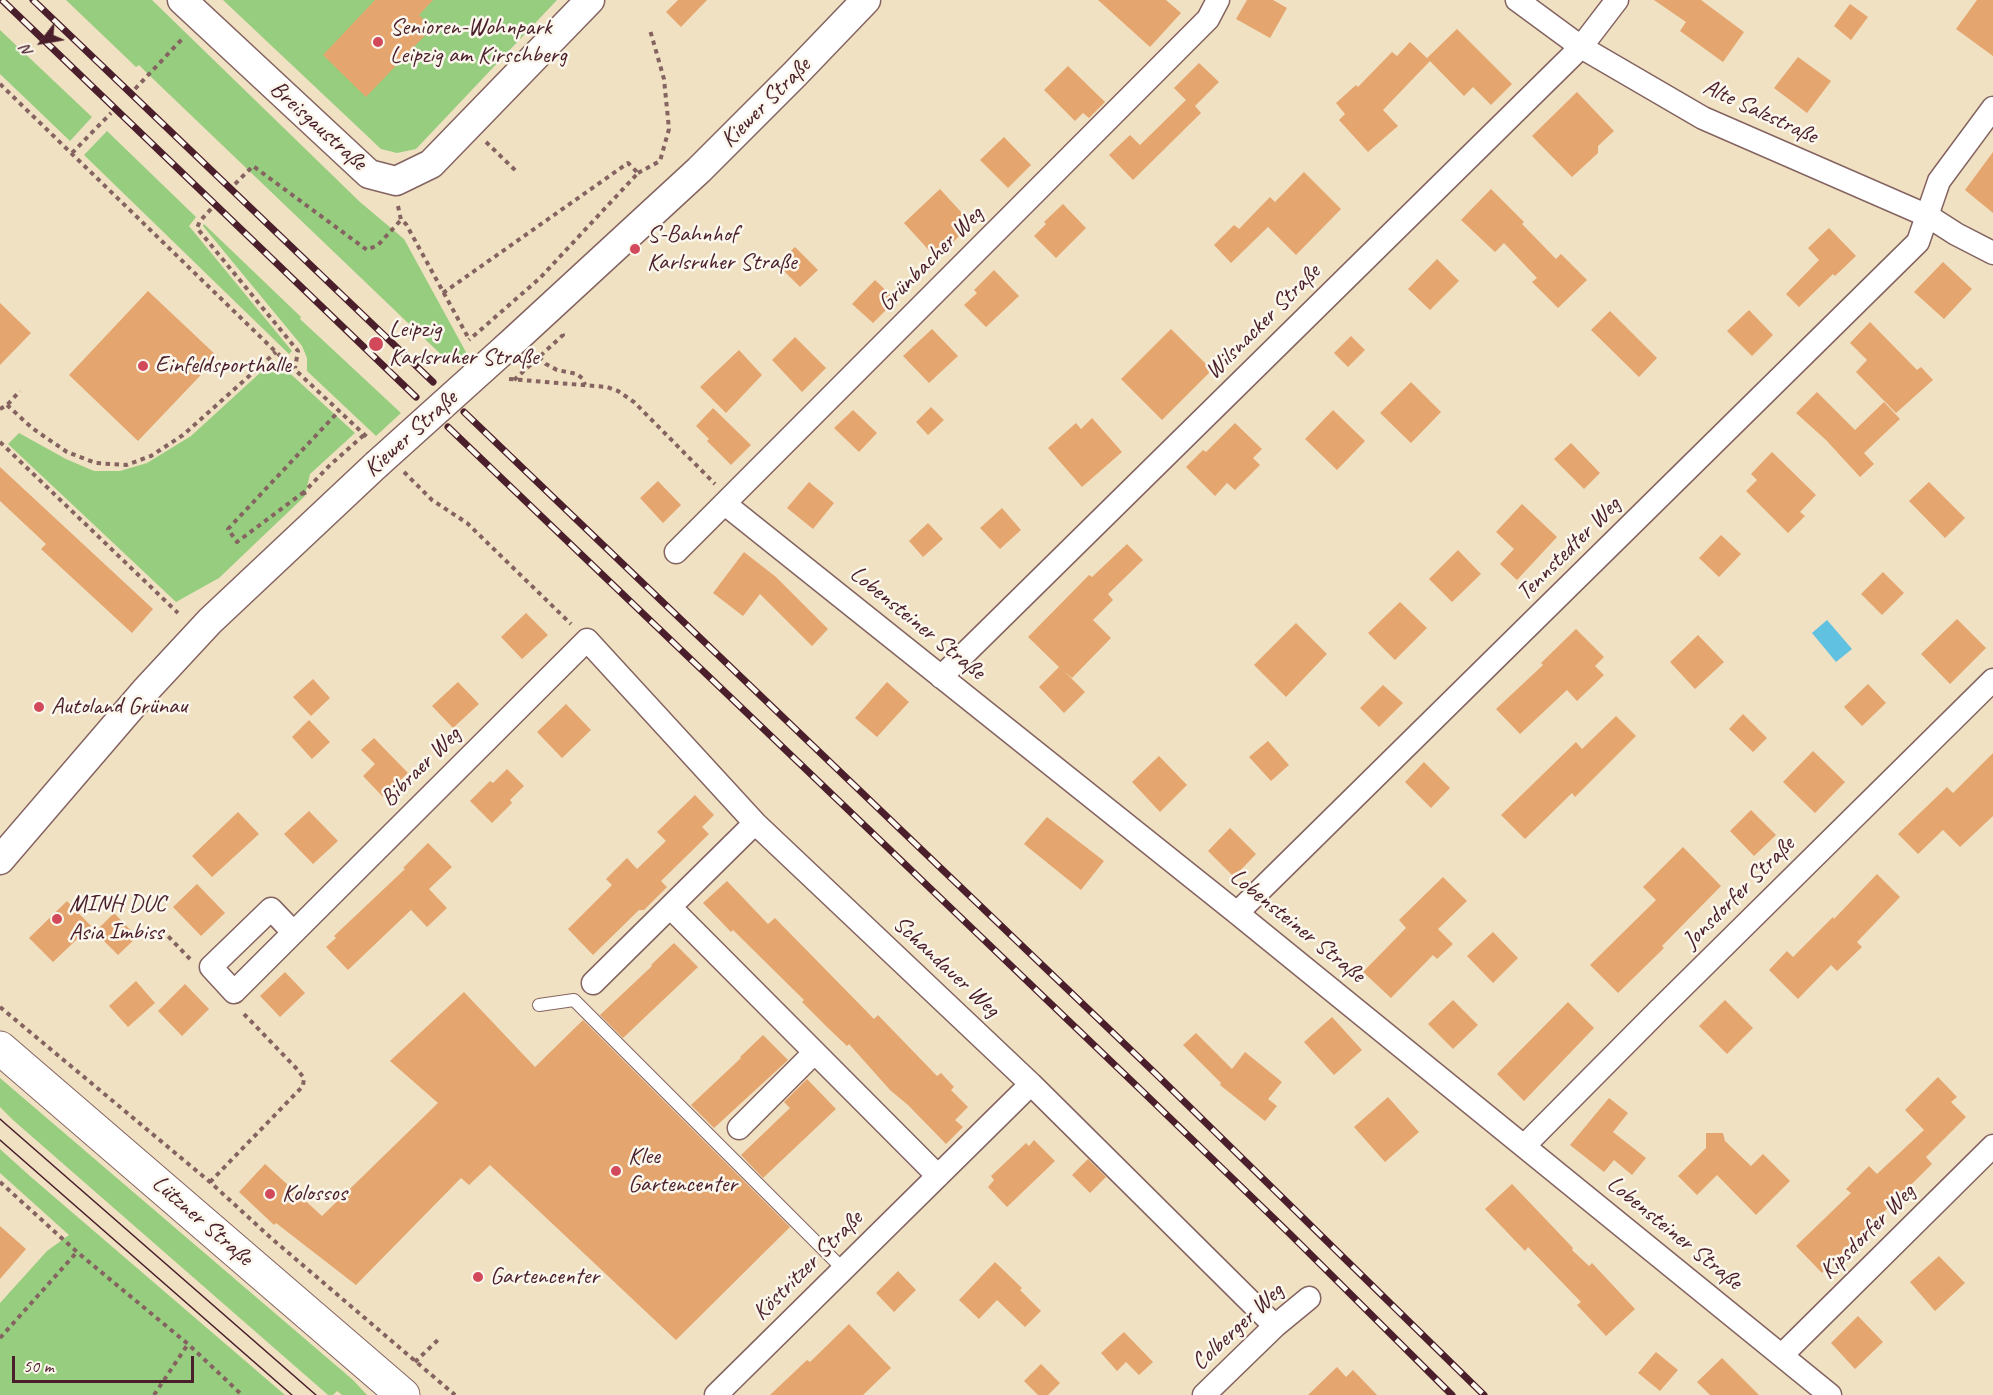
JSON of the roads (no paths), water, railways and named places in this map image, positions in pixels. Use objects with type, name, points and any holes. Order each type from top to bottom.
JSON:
[{"type":"main road","name":"Lützner Straße","points":[[0,1048],[403,1395]]},
{"type":"street","name":"Breisgaustraße","points":[[182,0],[369,174],[396,181],[431,164],[590,0]]},
{"type":"street","name":"Kiewer Straße","points":[[0,860],[145,691],[210,621],[383,458],[699,170],[866,0]]},
{"type":"street","name":"Grünbacher Weg","points":[[676,552],[1208,19],[1218,0]]},
{"type":"street","name":"Alte Salzstraße","points":[[1517,0],[1581,46],[1703,118],[1928,216],[1993,253]]},
{"type":"street","name":"Wilsnacker Straße","points":[[941,677],[1581,46],[1617,0]]},
{"type":"street","name":"Tennstedter Weg","points":[[1238,913],[1918,242],[1939,181],[1993,108]]},
{"type":"street","name":"Lobensteiner Straße","points":[[728,502],[941,677],[1525,1145],[1830,1395]]},
{"type":"street","name":"Schandauer Weg","points":[[587,640],[755,823],[1030,1084],[1275,1326]]},
{"type":"street","name":"Bibraer Weg","points":[[293,932],[271,909],[211,967],[234,992],[587,640]]},
{"type":"street","name":"Jonsdorfer Straße","points":[[1525,1145],[1993,680]]},
{"type":"street","points":[[593,983],[755,823]]},
{"type":"street","points":[[670,907],[938,1176]]},
{"type":"street","points":[[739,1128],[814,1053]]},
{"type":"street","name":"Köstritzer Straße","points":[[716,1395],[1030,1084]]},
{"type":"street","name":"Kipsdorfer Weg","points":[[1782,1355],[1993,1146]]},
{"type":"street","name":"Colberger Weg","points":[[1204,1395],[1275,1326],[1309,1298]]},
{"type":"lane","points":[[539,1005],[574,1000],[844,1270]]},
{"type":"water","points":[[1827,620],[1852,649],[1836,662],[1812,633]]},
{"type":"tram line","points":[[0,1119],[316,1395]]},
{"type":"tram line","points":[[0,1140],[292,1395]]},
{"type":"railway","points":[[2,0],[416,397]]},
{"type":"railway","points":[[33,0],[433,382]]},
{"type":"railway","points":[[464,412],[1156,1074],[1484,1395]]},
{"type":"railway","points":[[448,427],[1142,1091],[1452,1395]]},
{"type":"place","name":"Senioren-Wohnpark Leipzig am Kirschberg","points":[[378,42]]},
{"type":"place","name":"S-Bahnhof Karlsruher Straße","points":[[635,249]]},
{"type":"place","name":"Leipzig Karlsruher Straße","points":[[376,344]]},
{"type":"place","name":"Einfeldsporthalle","points":[[143,366]]},
{"type":"place","name":"Autoland Grünau","points":[[39,707]]},
{"type":"place","name":"MINH DUC Asia Imbiss","points":[[57,919]]},
{"type":"place","name":"Klee Gartencenter","points":[[616,1171]]},
{"type":"place","name":"Kolossos","points":[[270,1194]]},
{"type":"place","name":"Gartencenter","points":[[478,1277]]}]
